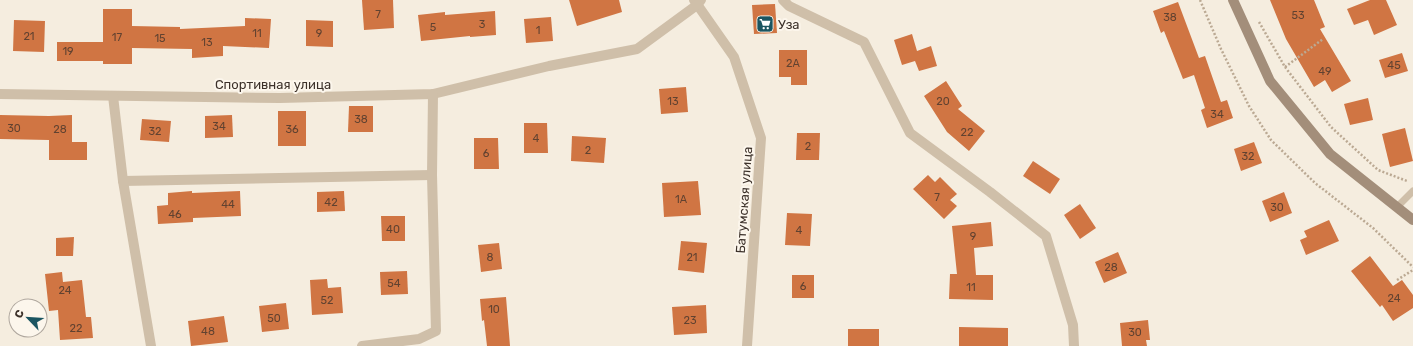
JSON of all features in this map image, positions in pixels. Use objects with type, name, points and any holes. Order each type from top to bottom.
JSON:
[{"type":"street","points":[[783,0],[789,6],[864,42],[910,133],[990,192],[1046,236],[1073,325],[1074,346]]},
{"type":"street","points":[[1233,0],[1270,81],[1330,154],[1413,220]]},
{"type":"street","name":"Спортивная улица","points":[[0,94],[280,98],[432,94],[549,66],[637,49],[697,2]]},
{"type":"street","name":"Батумская улица","points":[[697,2],[734,57],[761,138],[747,346]]},
{"type":"street","points":[[362,346],[419,339],[436,331],[432,175],[432,94]]},
{"type":"street","points":[[113,96],[123,181],[151,346]]},
{"type":"street","points":[[123,181],[432,175]]},
{"type":"lane","points":[[1397,207],[1413,191]]},
{"type":"path","points":[[1200,0],[1221,49],[1249,106],[1271,140],[1315,183],[1373,228],[1413,267]]},
{"type":"path","points":[[1258,21],[1285,67],[1330,127],[1378,170],[1413,184]]},
{"type":"path","points":[[1285,67],[1323,39]]},
{"type":"path","points":[[1396,280],[1413,270]]},
{"type":"building","points":[[362,0],[393,0],[394,28],[364,30]]},
{"type":"building","points":[[569,0],[619,0],[622,12],[577,26]]},
{"type":"building","points":[[1270,0],[1314,0],[1325,27],[1320,29],[1351,81],[1332,92],[1325,80],[1314,87],[1286,39]]},
{"type":"building","points":[[1370,0],[1386,0],[1397,25],[1374,35],[1368,20],[1354,25],[1347,9]]},
{"type":"building","points":[[1178,2],[1199,58],[1205,56],[1221,102],[1227,100],[1233,118],[1207,128],[1201,110],[1205,108],[1194,75],[1183,79],[1164,31],[1161,33],[1153,11]]},
{"type":"building","name":"Уза","points":[[775,4],[777,33],[754,34],[752,5]]},
{"type":"building","points":[[103,9],[132,9],[132,26],[180,27],[180,29],[245,26],[245,18],[271,19],[269,48],[223,46],[223,56],[192,58],[192,49],[132,48],[132,64],[103,64],[103,61],[57,61],[57,42],[103,42]]},
{"type":"building","points":[[495,11],[496,35],[421,41],[418,15],[445,12],[445,15]]},
{"type":"building","points":[[551,17],[553,41],[526,43],[524,19]]},
{"type":"building","points":[[14,20],[45,21],[44,52],[13,51]]},
{"type":"building","points":[[306,20],[333,21],[333,47],[306,46]]},
{"type":"building","points":[[912,34],[917,51],[931,46],[937,66],[919,71],[915,61],[902,65],[894,40]]},
{"type":"building","points":[[779,50],[807,50],[807,85],[791,85],[791,77],[779,77]]},
{"type":"building","points":[[1402,53],[1408,71],[1385,78],[1379,60]]},
{"type":"building","points":[[946,81],[962,106],[958,109],[985,131],[969,151],[947,132],[924,96]]},
{"type":"building","points":[[686,87],[688,112],[661,114],[659,89]]},
{"type":"building","points":[[1368,98],[1373,120],[1350,125],[1344,104]]},
{"type":"building","points":[[349,106],[373,106],[373,132],[348,132]]},
{"type":"building","points":[[278,111],[306,111],[306,146],[278,146]]},
{"type":"building","points":[[0,115],[72,115],[72,142],[87,142],[87,160],[49,160],[49,140],[0,139]]},
{"type":"building","points":[[232,115],[233,137],[205,138],[205,116]]},
{"type":"building","points":[[142,119],[171,121],[169,142],[140,140]]},
{"type":"building","points":[[524,123],[547,123],[548,153],[524,153]]},
{"type":"building","points":[[1405,128],[1413,161],[1390,167],[1382,134]]},
{"type":"building","points":[[797,133],[820,133],[819,160],[796,160]]},
{"type":"building","points":[[572,136],[606,138],[604,163],[571,161]]},
{"type":"building","points":[[474,138],[498,138],[499,169],[474,169]]},
{"type":"building","points":[[1254,142],[1262,163],[1241,171],[1234,149]]},
{"type":"building","points":[[1033,161],[1060,179],[1050,194],[1023,176]]},
{"type":"building","points":[[928,175],[935,182],[940,177],[957,194],[950,200],[957,206],[944,219],[913,189]]},
{"type":"building","points":[[698,181],[701,215],[664,217],[662,183]]},
{"type":"building","points":[[192,191],[192,193],[240,191],[241,216],[193,218],[193,222],[158,224],[157,206],[168,205],[168,193]]},
{"type":"building","points":[[344,191],[345,211],[317,212],[317,192]]},
{"type":"building","points":[[1284,192],[1292,213],[1270,222],[1262,201]]},
{"type":"building","points":[[1080,204],[1096,228],[1080,239],[1064,215]]},
{"type":"building","points":[[787,213],[812,214],[810,246],[785,245]]},
{"type":"building","points":[[381,216],[405,216],[405,241],[382,241]]},
{"type":"building","points":[[1329,220],[1339,241],[1306,255],[1300,240],[1307,237],[1304,231]]},
{"type":"building","points":[[991,222],[993,246],[974,248],[976,275],[993,275],[993,300],[949,299],[950,274],[957,274],[952,226]]},
{"type":"building","points":[[74,237],[73,256],[56,256],[56,238]]},
{"type":"building","points":[[681,241],[707,243],[704,273],[678,270]]},
{"type":"building","points":[[499,243],[502,269],[481,272],[478,245]]},
{"type":"building","points":[[1118,252],[1127,273],[1104,283],[1095,262]]},
{"type":"building","points":[[1370,256],[1393,286],[1402,280],[1413,295],[1413,308],[1393,321],[1382,305],[1380,307],[1351,271]]},
{"type":"building","points":[[407,271],[408,294],[381,295],[380,272]]},
{"type":"building","points":[[62,272],[63,282],[82,280],[86,317],[91,317],[93,338],[60,340],[58,310],[49,311],[45,274]]},
{"type":"building","points":[[792,275],[814,275],[814,298],[792,298]]},
{"type":"building","points":[[327,279],[328,288],[341,287],[343,313],[312,315],[310,280]]},
{"type":"building","points":[[506,297],[510,346],[487,346],[484,320],[482,321],[480,299]]},
{"type":"building","points":[[286,303],[289,329],[262,332],[259,306]]},
{"type":"building","points":[[706,305],[707,333],[674,335],[672,307]]},
{"type":"building","points":[[224,316],[228,342],[191,346],[188,321]]},
{"type":"building","points":[[1148,320],[1150,340],[1146,340],[1147,346],[1122,346],[1120,323]]},
{"type":"building","points":[[959,327],[1008,328],[1008,346],[959,346]]},
{"type":"building","points":[[848,329],[879,329],[879,346],[848,346]]},
{"type":"place","name":"Уза","points":[[765,24]]}]
